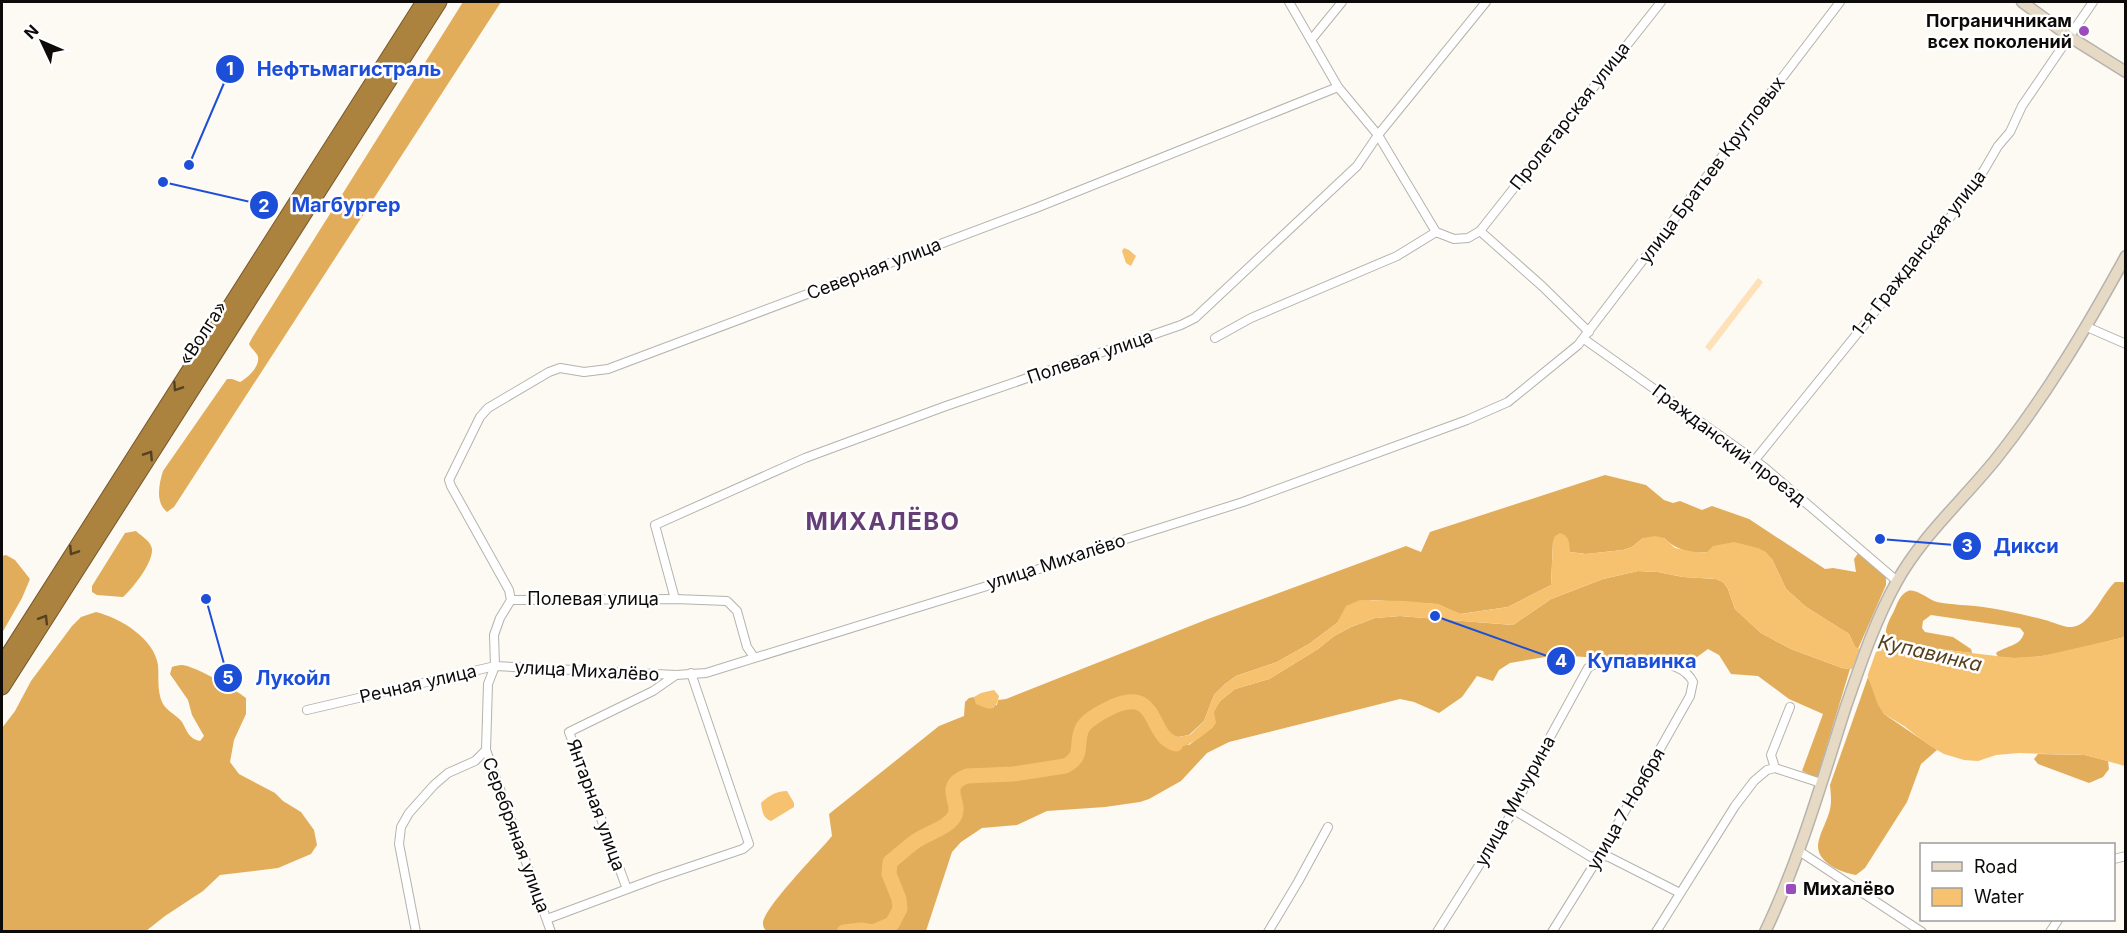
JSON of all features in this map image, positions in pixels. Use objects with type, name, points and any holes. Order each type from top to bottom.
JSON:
[{"type":"highway","name":"«Волга»","points":[[2,665],[424,2]]},
{"type":"highway","name":"«Волга»","points":[[2,687],[439,2]]},
{"type":"main road","points":[[2022,2],[2070,37],[2126,72]]},
{"type":"main road","points":[[1765,932],[1799,851],[1862,658],[1897,580],[1915,554],[1989,468],[2029,415],[2087,327],[2126,256]]},
{"type":"street","points":[[1289,2],[1338,87],[1378,135],[1436,232],[1454,239],[1468,238],[1480,231]]},
{"type":"street","points":[[1311,40],[1342,2]]},
{"type":"street","name":"Полевая улица","points":[[675,599],[655,525],[816,454],[946,406],[1181,326],[1201,312],[1350,173],[1486,2]]},
{"type":"street","name":"Пролетарская улица","points":[[1480,231],[1661,2]]},
{"type":"street","name":"улица Братьев Кругловых","points":[[1586,336],[1840,2]]},
{"type":"street","name":"1-я Гражданская улица","points":[[1754,461],[1941,230],[2010,132],[2022,106],[2093,2]]},
{"type":"street","name":"Северная улица","points":[[511,600],[508,590],[449,480],[480,417],[488,408],[549,372],[560,368],[584,372],[608,369],[1036,208],[1338,87]]},
{"type":"street","name":"Гражданский проезд","points":[[1480,231],[1542,286],[1586,336],[1754,461],[1897,580]]},
{"type":"street","points":[[1215,338],[1251,318],[1397,256],[1436,232]]},
{"type":"street","points":[[2087,327],[2126,344]]},
{"type":"street","name":"улица Михалёво","points":[[495,666],[676,675],[706,674],[754,657],[1019,576],[1107,545],[1243,502],[1467,420],[1508,402],[1569,353],[1586,336]]},
{"type":"street","name":"Полевая улица","points":[[511,600],[727,601],[737,611],[747,647],[754,657]]},
{"type":"street","name":"Серебряная улица","points":[[511,600],[500,618],[494,635],[495,666],[489,684],[486,750],[551,932]]},
{"type":"street","name":"улица Мичурина","points":[[1437,932],[1514,810],[1532,771],[1588,668],[1593,665],[1651,662],[1670,665],[1684,671],[1693,682]]},
{"type":"street","name":"Речная улица","points":[[307,710],[495,666]]},
{"type":"street","points":[[547,919],[743,849],[749,844],[691,673]]},
{"type":"street","name":"Янтарная улица","points":[[627,889],[569,732],[652,692],[676,675]]},
{"type":"street","name":"улица 7 Ноября","points":[[1552,932],[1600,855],[1675,725],[1690,696],[1693,682]]},
{"type":"street","points":[[1775,768],[1771,755],[1790,707]]},
{"type":"street","points":[[416,932],[399,844],[401,827],[409,813],[434,785],[448,773],[475,761],[486,750]]},
{"type":"street","points":[[1656,932],[1748,789],[1767,770],[1775,768],[1821,783]]},
{"type":"street","points":[[1514,810],[1591,856],[1609,857],[1680,893]]},
{"type":"street","points":[[1268,932],[1328,827]]},
{"type":"street","points":[[1799,851],[1922,932]]},
{"type":"shaded area","points":[[463,2],[501,2],[174,507],[167,512],[159,498],[163,471],[227,379],[240,382],[255,368],[258,357],[249,344],[252,338]]},
{"type":"shaded area","points":[[1758,278],[1763,282],[1710,351],[1705,347]]},
{"type":"shaded area","points":[[1605,475],[1646,485],[1664,500],[1673,503],[1680,501],[1702,510],[1712,506],[1749,519],[1825,569],[1856,572],[1854,559],[1859,552],[1886,574],[1886,585],[1858,649],[1849,634],[1806,607],[1786,589],[1772,559],[1690,552],[1673,545],[1664,538],[1643,538],[1632,547],[1623,550],[1586,554],[1570,552],[1553,541],[1551,585],[1508,607],[1460,614],[1437,604],[1371,600],[1344,614],[1337,623],[1309,644],[1277,662],[1236,676],[1225,684],[1214,695],[1204,721],[1189,735],[1178,737],[1160,733],[1189,745],[1213,727],[1214,711],[1220,701],[1235,689],[1269,679],[1318,649],[1334,636],[1375,618],[1400,616],[1513,625],[1551,599],[1603,579],[1638,571],[1658,572],[1683,577],[1716,579],[1723,582],[1735,609],[1761,633],[1791,649],[1850,669],[1817,778],[1802,771],[1823,714],[1789,699],[1758,676],[1731,674],[1719,655],[1708,649],[1686,665],[1644,656],[1599,658],[1557,655],[1510,663],[1499,670],[1493,681],[1477,676],[1462,697],[1439,713],[1414,702],[1400,699],[1229,742],[1207,753],[1181,781],[1149,799],[1105,807],[1047,811],[1017,825],[982,828],[961,842],[952,852],[926,931],[766,931],[764,928],[766,915],[773,904],[832,836],[829,814],[939,726],[964,716],[965,702],[969,698],[974,697],[977,704],[997,705],[998,700],[1006,699],[1208,619],[1406,546],[1421,552],[1430,532]]},
{"type":"shaded area","points":[[136,531],[148,541],[152,549],[146,568],[137,582],[123,597],[97,595],[92,592],[92,586],[125,533]]},
{"type":"shaded area","points":[[6,555],[15,560],[30,579],[2,633],[2,556]]},
{"type":"shaded area","points":[[2115,582],[2125,584],[2125,637],[2078,649],[2046,656],[1998,657],[1996,653],[2022,638],[2024,633],[2020,628],[1931,615],[1923,621],[1922,628],[1925,632],[1953,637],[1971,649],[1972,653],[1889,643],[1886,636],[1888,624],[1899,600],[1908,591],[1915,591],[1937,602],[1983,607],[2072,627],[2079,625],[2091,615]]},
{"type":"shaded area","points":[[96,612],[125,624],[150,646],[158,665],[162,702],[182,722],[193,738],[200,741],[204,736],[192,715],[188,700],[170,674],[172,667],[182,665],[196,669],[246,698],[246,714],[234,740],[230,762],[239,774],[275,793],[301,812],[314,830],[317,845],[311,854],[278,868],[220,875],[203,891],[146,931],[2,931],[2,728],[15,711],[31,681],[72,626],[81,617]]},
{"type":"shaded area","points":[[1868,677],[1884,714],[1937,750],[1921,764],[1907,802],[1865,868],[1856,875],[1831,866],[1822,857],[1818,845],[1830,810],[1830,785]]},
{"type":"shaded area","points":[[2038,754],[2085,755],[2108,761],[2109,769],[2103,777],[2089,783],[2038,764],[2034,759]]},
{"type":"water","points":[[1124,248],[1136,256],[1131,266],[1126,263],[1122,251]]},
{"type":"water","points":[[1560,533],[1567,538],[1570,552],[1585,554],[1623,550],[1632,547],[1643,538],[1655,536],[1664,538],[1675,548],[1700,553],[1707,552],[1713,546],[1734,542],[1758,548],[1772,559],[1786,589],[1806,607],[1849,634],[1855,647],[1870,653],[1876,652],[1889,643],[2013,658],[2042,656],[2125,637],[2125,766],[2085,755],[2019,753],[1996,755],[1978,761],[1964,760],[1944,754],[1884,714],[1864,671],[1842,668],[1791,649],[1761,633],[1735,609],[1723,582],[1716,579],[1638,571],[1603,579],[1551,599],[1513,625],[1400,616],[1375,618],[1334,636],[1318,649],[1269,679],[1235,689],[1220,701],[1214,712],[1216,723],[1213,727],[1195,741],[1173,748],[1159,742],[1160,733],[1178,737],[1190,735],[1204,721],[1214,695],[1225,684],[1236,676],[1277,662],[1309,644],[1337,623],[1346,606],[1360,600],[1437,604],[1461,614],[1508,607],[1551,585],[1553,541]]},
{"type":"water","points":[[994,690],[999,696],[994,708],[988,709],[976,704],[974,697]]},
{"type":"water","points":[[787,791],[794,807],[771,821],[768,820],[763,814],[761,803],[773,794]]},
{"type":"pier","points":[[1861,646],[1872,651],[1877,649],[1866,680],[1862,674],[1851,672]]},
{"type":"waterway","name":"Купавинка","points":[[873,932],[892,924],[900,909],[899,899],[889,874],[890,862],[916,841],[952,820],[956,810],[953,789],[959,780],[967,776],[1013,774],[1065,766],[1078,753],[1081,733],[1086,723],[1114,706],[1129,702],[1139,703],[1146,708],[1167,740],[1176,744]]},
{"type":"waterway","name":"Купавинка","points":[[844,932],[861,930],[872,932]]},
{"type":"place","name":"Пограничникам всех поколений","points":[[2084,31]]},
{"type":"place","name":"Нефтьмагистраль","points":[[189,165]]},
{"type":"place","name":"Магбургер","points":[[163,182]]},
{"type":"place","name":"Дикси","points":[[1880,539]]},
{"type":"place","name":"Лукойл","points":[[206,599]]},
{"type":"place","name":"Купавинка","points":[[1435,616]]},
{"type":"place","name":"Михалёво","points":[[1791,889]]},
{"type":"district","name":"МИХАЛЁВО","points":[[883,522]]}]
